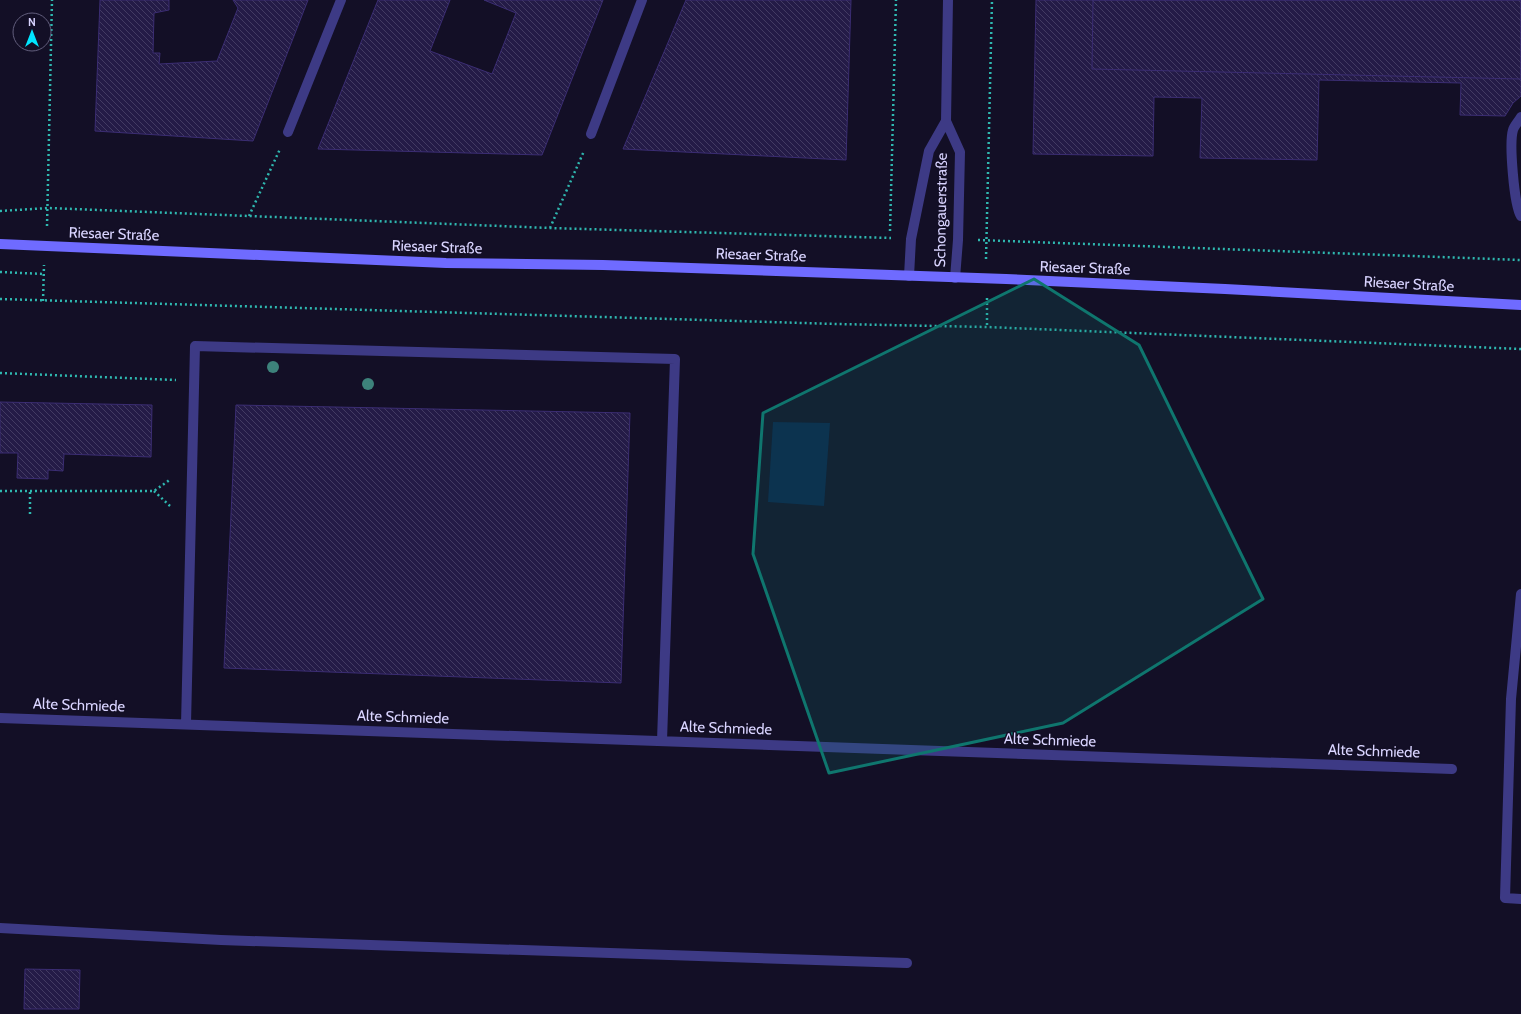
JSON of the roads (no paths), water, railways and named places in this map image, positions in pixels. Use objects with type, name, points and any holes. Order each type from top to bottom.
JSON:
[{"type":"main road","name":"Riesaer Straße","points":[[0,244],[446,264],[603,265],[909,276],[1225,289],[1521,305]]},
{"type":"street","points":[[288,132],[341,0]]},
{"type":"street","points":[[591,134],[642,0]]},
{"type":"street","name":"Schongauerstraße","points":[[948,0],[946,120],[960,152],[958,240],[955,278]]},
{"type":"street","points":[[1521,117],[1513,130],[1521,216]]},
{"type":"street","name":"Schongauerstraße","points":[[909,276],[911,239],[929,151],[946,120]]},
{"type":"street","points":[[186,724],[195,346],[675,359],[662,741]]},
{"type":"street","points":[[1521,594],[1511,699],[1506,898],[1521,899]]},
{"type":"street","name":"Alte Schmiede","points":[[0,718],[1452,769]]},
{"type":"street","points":[[0,928],[221,940],[907,963]]},
{"type":"water","points":[[773,422],[830,423],[824,506],[768,502]]}]
